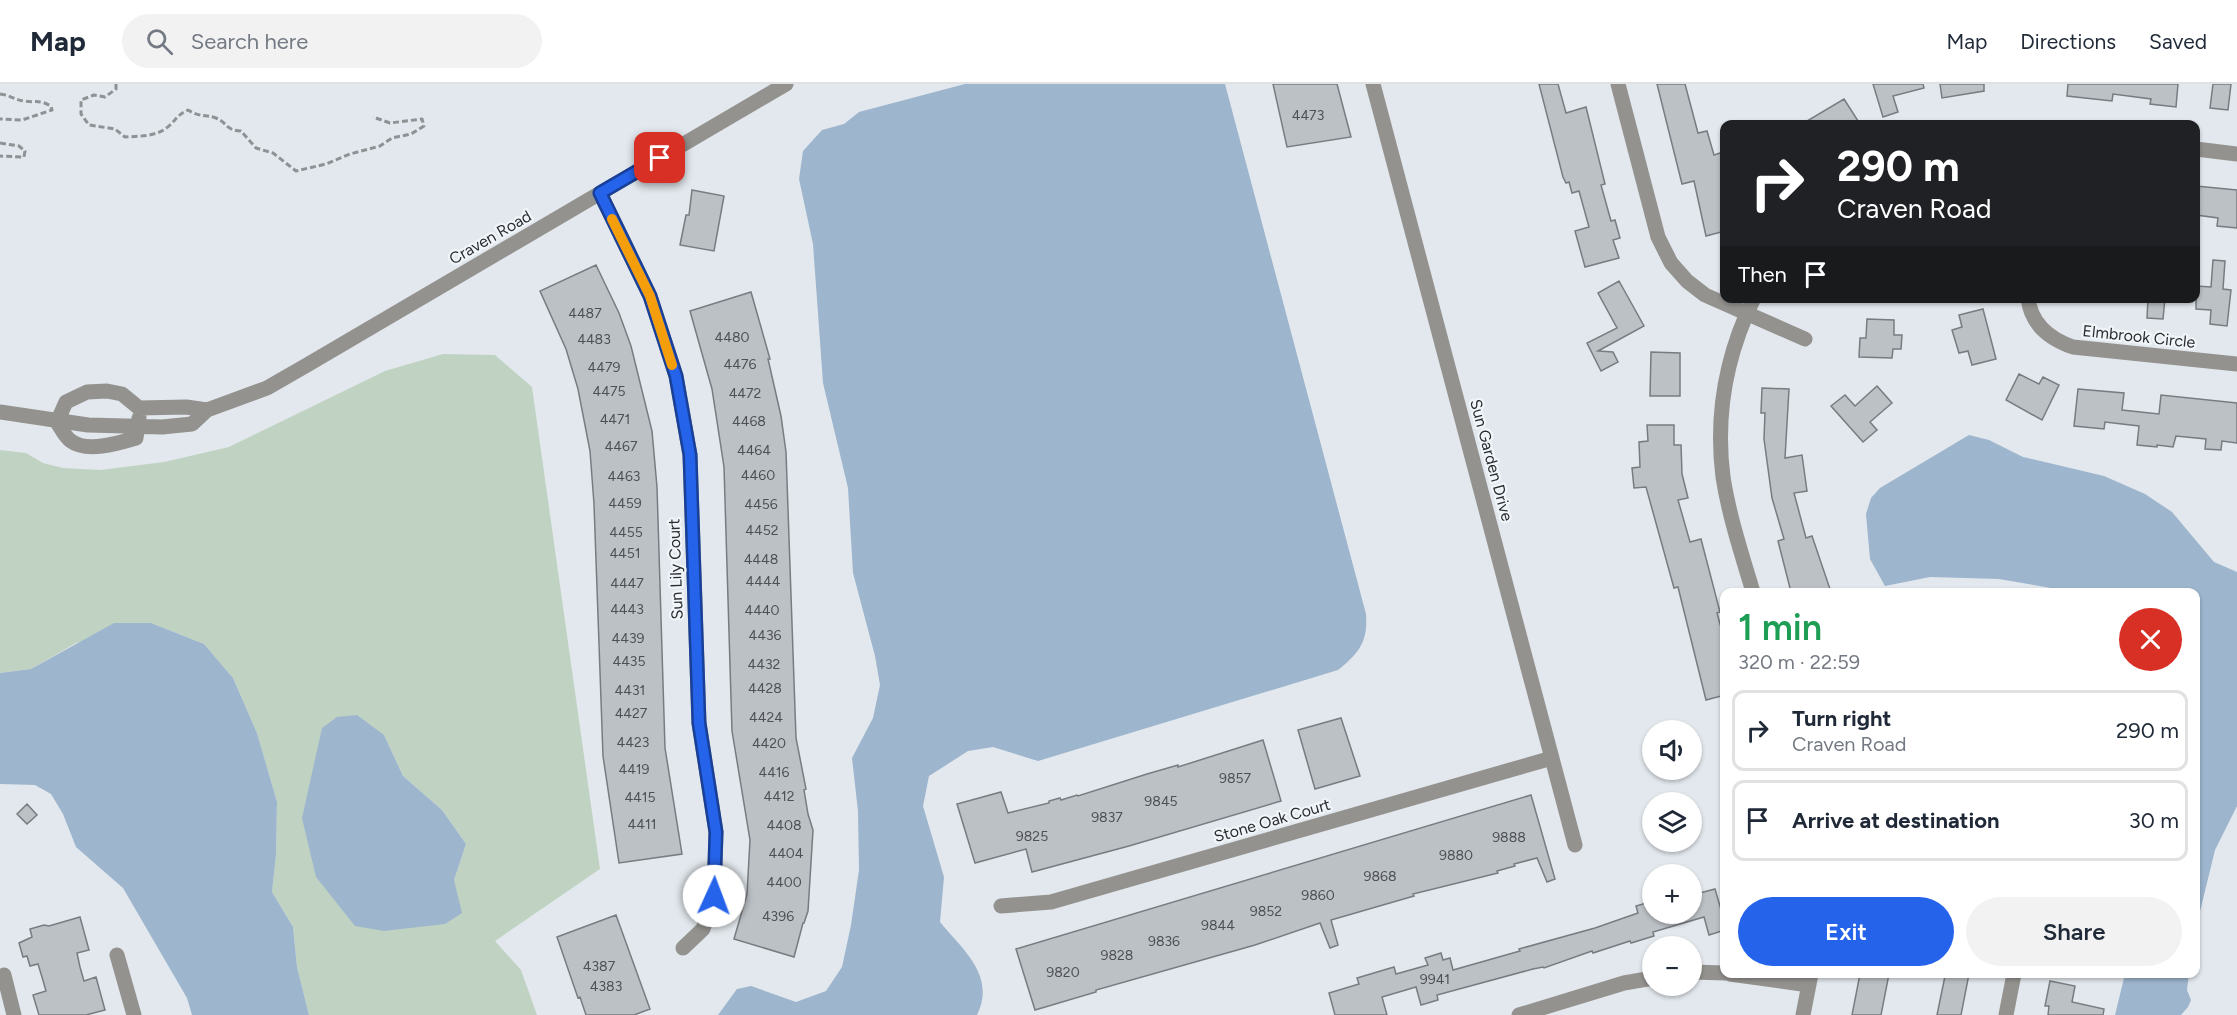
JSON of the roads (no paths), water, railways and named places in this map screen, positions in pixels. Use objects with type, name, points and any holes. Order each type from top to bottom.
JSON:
[{"type":"street","name":"Craven Road","points":[[0,412],[57,422],[162,427],[192,424],[207,410],[267,388],[786,84]]},
{"type":"street","name":"Sun Garden Drive","points":[[1373,84],[1575,846]]},
{"type":"street","points":[[1617,84],[1658,237],[1671,263],[1687,281],[1706,296],[1720,303]]},
{"type":"street","points":[[2200,149],[2237,154]]},
{"type":"street","name":"Sun Lily Court","points":[[600,193],[650,296],[676,376],[690,455],[699,723],[716,832],[714,896],[703,929],[683,948]]},
{"type":"street","points":[[1721,303],[1805,339]]},
{"type":"street","points":[[1752,303],[1734,345],[1725,377],[1721,414],[1721,448],[1728,500],[1752,588]]},
{"type":"street","name":"Elmbrook Circle","points":[[2029,303],[2039,327],[2055,341],[2073,347],[2237,364]]},
{"type":"street","points":[[107,391],[122,394],[139,408],[136,438],[114,445],[92,447],[71,442],[57,422],[66,402],[87,392],[107,391]]},
{"type":"street","name":"Craven Road","points":[[139,408],[186,407],[207,410]]},
{"type":"street","name":"Stone Oak Court","points":[[1001,906],[1051,902],[1552,758]]},
{"type":"street","points":[[117,955],[134,1015],[146,1015]]},
{"type":"street","points":[[1702,972],[1720,973]]},
{"type":"street","points":[[4,975],[14,1015]]},
{"type":"street","points":[[1794,978],[1810,979],[1803,1015]]},
{"type":"street","points":[[2006,1015],[2013,978]]},
{"type":"street","points":[[1519,1015],[1624,983],[1642,980]]},
{"type":"water","points":[[965,84],[1225,84],[1366,614],[1364,640],[1352,658],[1338,670],[1038,761],[993,747],[968,751],[929,776],[923,806],[944,877],[940,922],[967,954],[980,976],[983,988],[982,1001],[977,1015],[718,1015],[737,989],[751,986],[796,1002],[826,991],[842,967],[859,870],[858,811],[852,758],[873,718],[880,685],[875,656],[853,573],[848,488],[823,383],[813,244],[799,179],[803,151],[822,130],[844,124],[859,112]]},
{"type":"water","points":[[1969,435],[1989,440],[2023,457],[2104,476],[2145,494],[2172,512],[2214,562],[2237,572],[2237,806],[2215,850],[2200,912],[2200,588],[2051,588],[1999,579],[1930,577],[1885,586],[1870,559],[1866,514],[1871,498],[1880,488]]},
{"type":"water","points":[[114,623],[151,623],[204,644],[233,678],[257,733],[277,802],[276,855],[272,892],[293,927],[297,967],[309,1015],[192,1015],[187,998],[123,888],[76,847],[63,814],[51,794],[35,785],[0,784],[0,673],[31,669]]},
{"type":"water","points":[[357,715],[384,735],[403,776],[442,810],[466,844],[454,880],[462,913],[445,924],[384,931],[355,926],[316,877],[302,818],[322,728],[337,717]]},
{"type":"water","points":[[2124,978],[2188,978],[2187,990],[2191,1000],[2181,1015],[2115,1015]]}]
